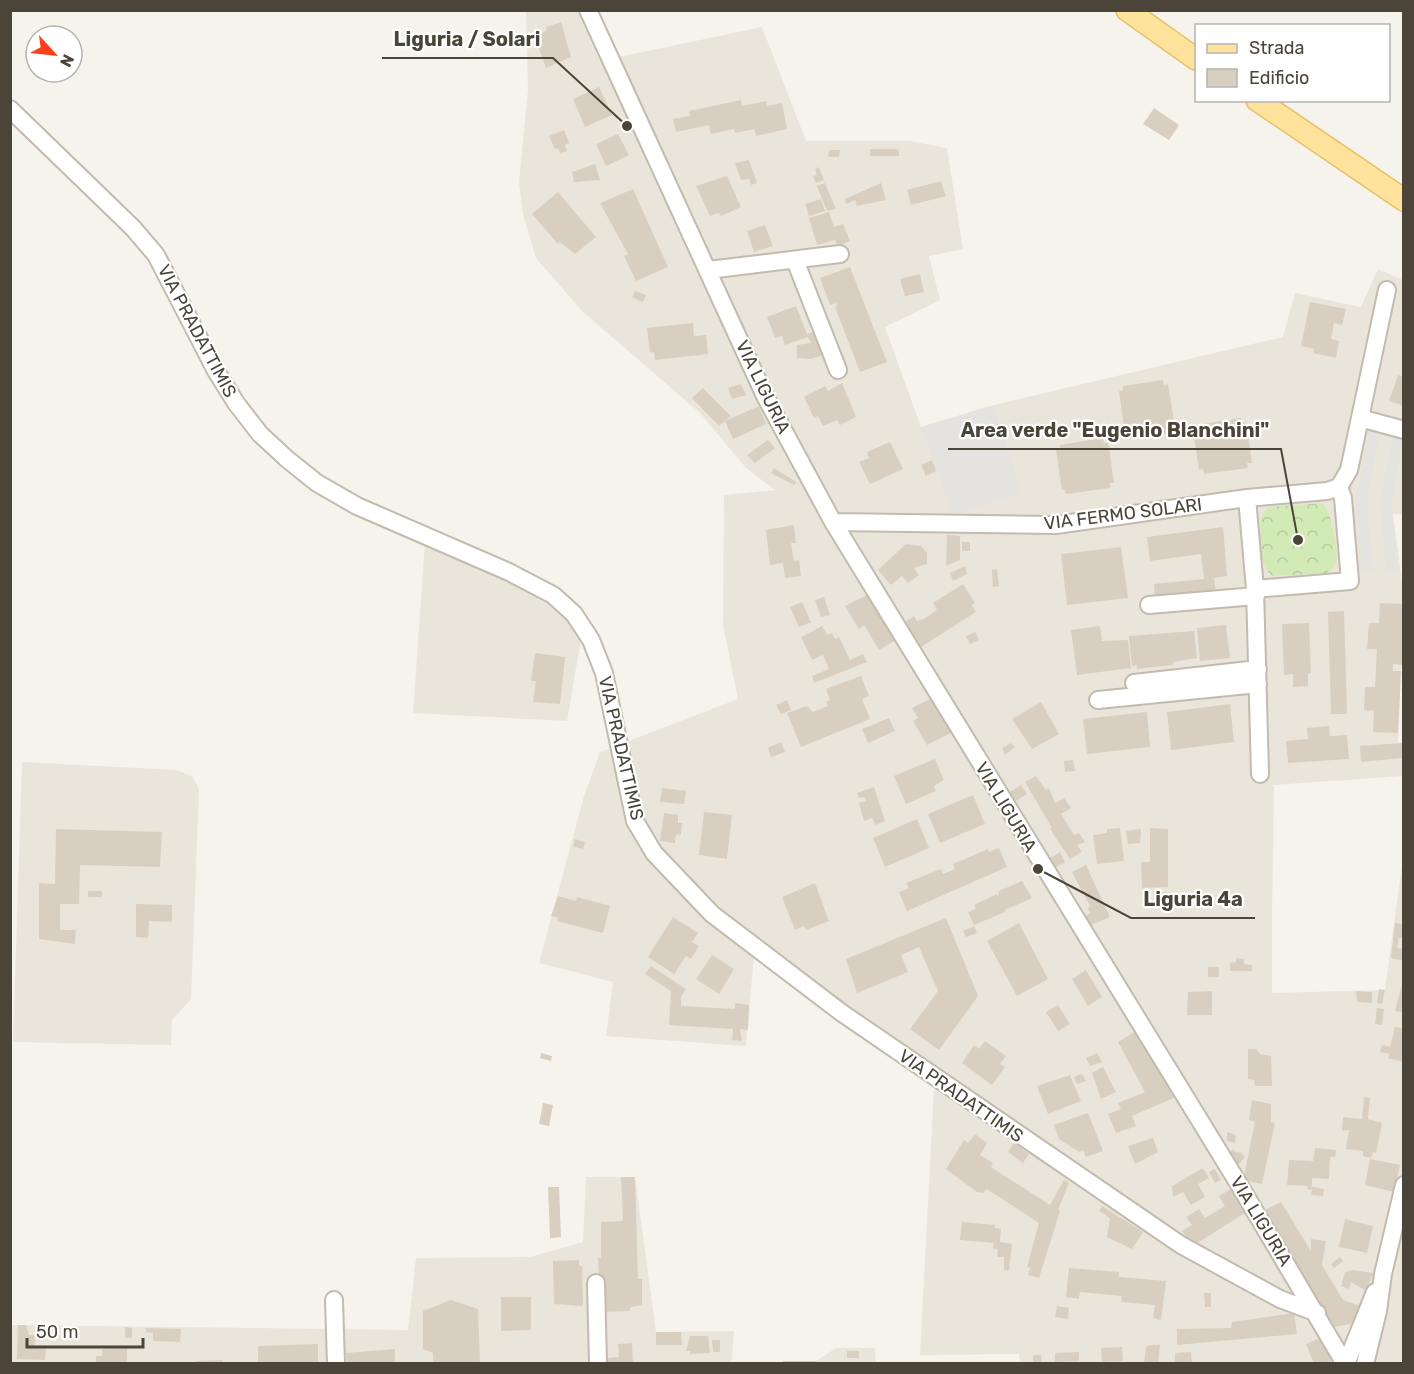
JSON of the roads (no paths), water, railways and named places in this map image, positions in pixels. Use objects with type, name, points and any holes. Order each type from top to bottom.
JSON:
[{"type":"main road","points":[[1127,10],[1195,58]]},
{"type":"main road","points":[[1260,102],[1404,200]]},
{"type":"street","name":"VIA LIGURIA","points":[[588,10],[765,396],[832,522],[1317,1313],[1346,1364]]},
{"type":"street","name":"VIA PRADATTIMIS","points":[[10,109],[133,228],[156,255],[216,371],[236,403],[260,434],[287,459],[317,483],[357,506],[509,572],[553,595],[574,614],[591,640],[604,673],[635,821],[659,860],[712,914],[842,1013],[1181,1245],[1280,1299],[1317,1313]]},
{"type":"street","points":[[708,270],[840,254]]},
{"type":"street","points":[[795,260],[838,370]]},
{"type":"street","points":[[1149,605],[1350,581],[1343,498],[1339,487],[1349,470],[1387,290]]},
{"type":"street","points":[[1360,418],[1404,430]]},
{"type":"street","name":"VIA FERMO SOLARI","points":[[832,522],[1056,525],[1247,498],[1327,492],[1339,487]]},
{"type":"street","points":[[1247,498],[1255,593],[1260,774]]},
{"type":"street","points":[[1134,683],[1258,676]]},
{"type":"street","points":[[1098,700],[1258,676]]},
{"type":"street","points":[[1367,1361],[1383,1274],[1404,1185]]},
{"type":"street","points":[[1346,1364],[1383,1274]]},
{"type":"street","points":[[596,1283],[598,1364]]},
{"type":"street","points":[[334,1300],[336,1364]]},
{"type":"street","points":[[1326,1329],[1334,1334],[1346,1334],[1364,1317]]},
{"type":"place","name":"Liguria / Solari","points":[[627,126]]},
{"type":"place","name":"Area verde \"Eugenio Blanchini\"","points":[[1298,540]]},
{"type":"place","name":"Liguria 4a","points":[[1038,869]]}]
